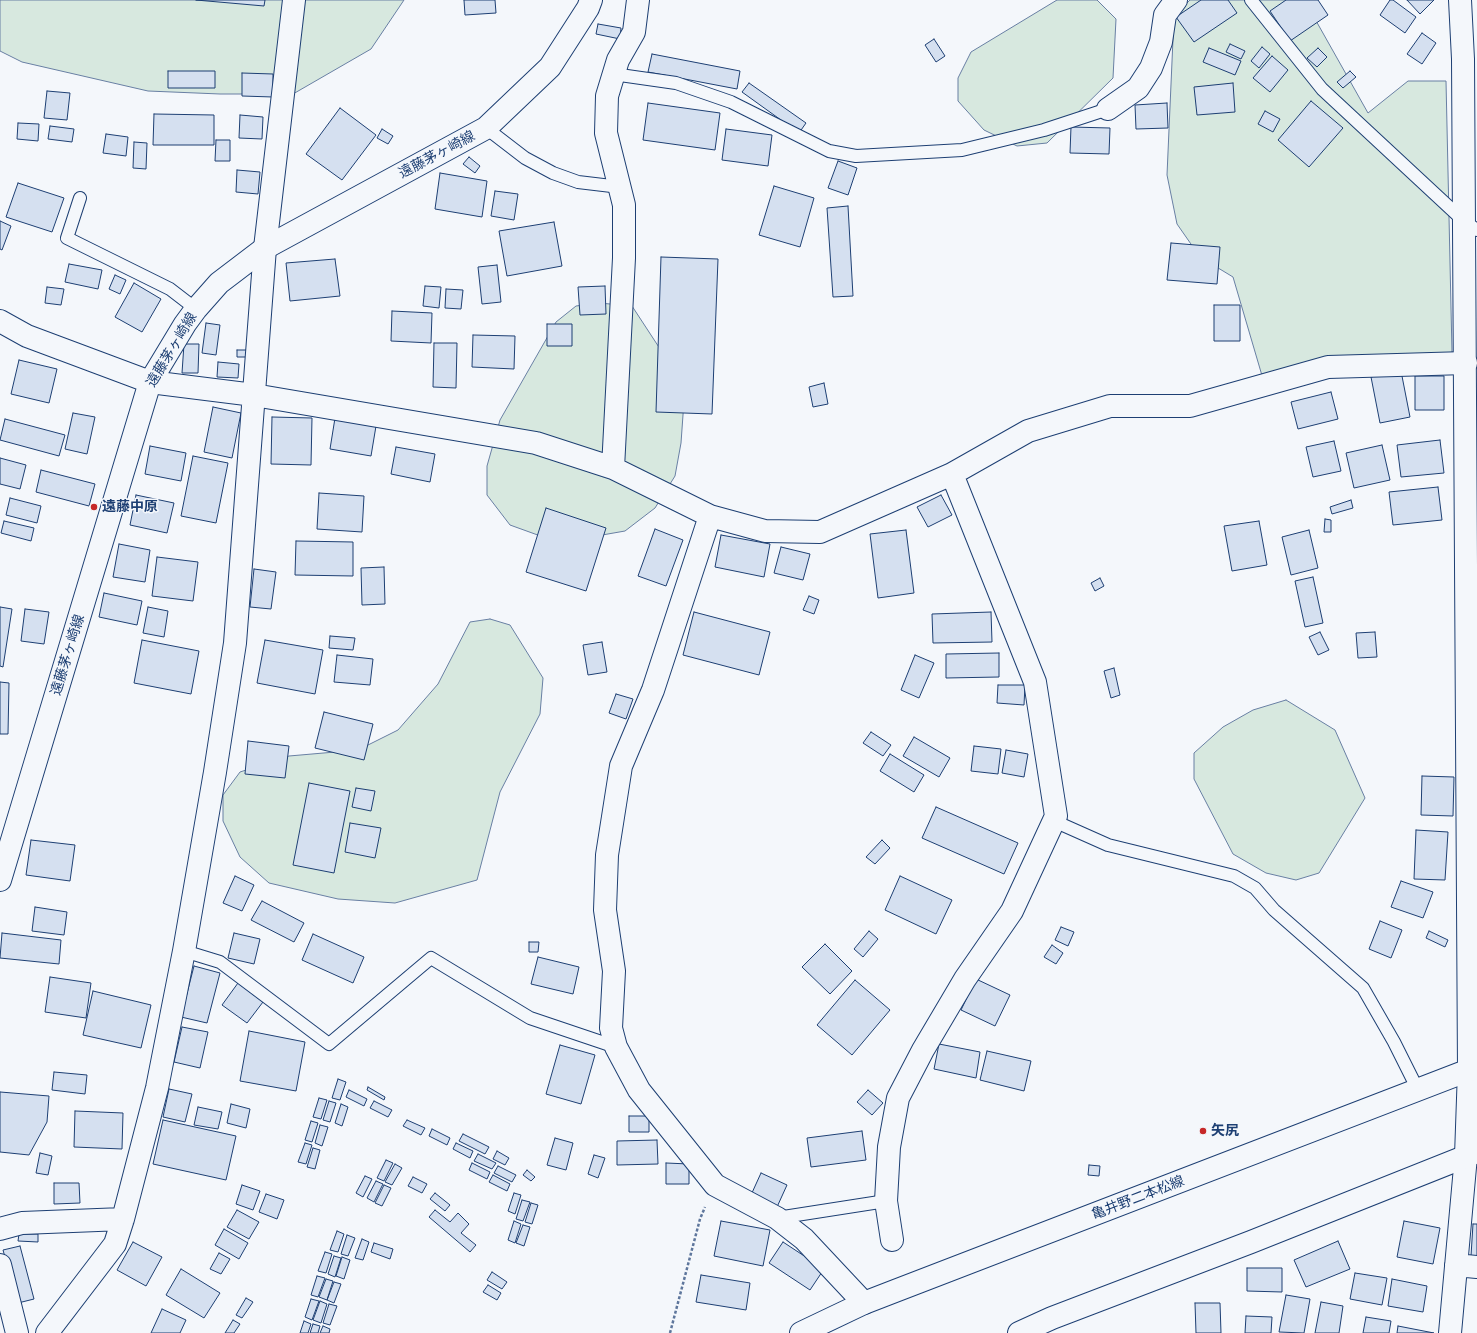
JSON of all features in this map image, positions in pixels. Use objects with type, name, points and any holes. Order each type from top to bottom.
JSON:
[{"type":"street","points":[[47,1333],[114,1244],[123,1219],[158,1088],[184,951],[235,643],[265,248],[294,0]]},
{"type":"street","name":"遠藤茅ヶ崎線","points":[[0,880],[150,382],[185,324],[196,308],[220,283],[265,248],[486,128],[550,67],[588,8],[591,0]]},
{"type":"street","points":[[613,468],[624,258],[624,205],[606,133],[607,96],[618,60],[634,32],[638,0]]},
{"type":"street","points":[[1108,109],[1138,88],[1151,68],[1161,42],[1165,15],[1176,0]]},
{"type":"street","points":[[1450,1333],[1467,1266],[1473,1068],[1471,225],[1460,0]]},
{"type":"street","points":[[0,322],[27,336],[150,382],[254,395],[536,443],[613,468],[710,516],[765,531],[820,532],[952,474],[1028,431],[1110,406],[1190,406],[1328,367],[1471,363]]},
{"type":"street","points":[[892,1240],[886,1201],[889,1147],[898,1098],[923,1050],[965,979],[1012,911],[1056,816],[1035,682],[952,474]]},
{"type":"street","points":[[710,516],[653,690],[621,766],[607,855],[604,910],[614,971],[611,1028],[616,1047],[639,1090],[715,1185],[777,1218],[804,1239],[864,1304]]},
{"type":"street","name":"亀井野二本松線","points":[[801,1333],[864,1304],[1473,1068]]},
{"type":"street","points":[[1019,1333],[1052,1318],[1251,1242],[1471,1154]]},
{"type":"street","points":[[0,1229],[22,1223],[123,1219]]},
{"type":"street","points":[[0,1265],[17,1333]]},
{"type":"lane","points":[[1251,0],[1322,89],[1471,225]]},
{"type":"lane","points":[[613,74],[676,83],[731,102],[829,151],[856,156],[962,150],[1044,130],[1108,109]]},
{"type":"lane","points":[[486,128],[525,158],[553,173],[578,182],[620,187]]},
{"type":"lane","points":[[80,198],[67,238],[170,289],[196,308]]},
{"type":"lane","points":[[1054,821],[1108,845],[1234,876],[1255,888],[1274,910],[1363,988],[1394,1042],[1418,1090]]},
{"type":"lane","points":[[184,951],[220,962],[328,1044],[431,958],[530,1018],[616,1047]]},
{"type":"lane","points":[[777,1218],[886,1201]]},
{"type":"path","points":[[670,1333],[700,1219],[715,1185]]},
{"type":"shaded area","points":[[0,0],[404,0],[371,49],[293,94],[220,94],[148,91],[22,62],[0,51]]},
{"type":"shaded area","points":[[1057,0],[1097,0],[1116,19],[1113,78],[1047,143],[1017,146],[984,130],[958,101],[958,78],[971,52]]},
{"type":"shaded area","points":[[1190,0],[1299,0],[1306,3],[1368,113],[1408,81],[1446,81],[1452,353],[1263,379],[1233,277],[1200,257],[1177,224],[1167,175],[1174,16]]},
{"type":"shaded area","points":[[599,303],[632,306],[685,387],[681,443],[675,476],[655,508],[625,531],[585,538],[546,538],[510,525],[487,495],[487,466],[500,420],[556,322],[576,306]]},
{"type":"shaded area","points":[[490,619],[510,625],[543,678],[540,714],[500,792],[477,880],[395,903],[338,899],[269,883],[240,857],[223,821],[223,795],[240,772],[289,756],[358,750],[398,730],[438,684],[470,622]]},
{"type":"shaded area","points":[[1286,700],[1335,730],[1365,798],[1319,873],[1296,880],[1266,873],[1233,854],[1194,779],[1194,753],[1223,727],[1253,710]]},
{"type":"building","points":[[196,0],[265,0],[264,6]]},
{"type":"building","points":[[464,0],[495,0],[496,13],[465,15]]},
{"type":"building","points":[[1201,0],[1228,0],[1237,13],[1194,42],[1176,17]]},
{"type":"building","points":[[1286,0],[1318,0],[1328,15],[1290,41],[1270,11]]},
{"type":"building","points":[[1390,0],[1393,0],[1416,17],[1405,33],[1380,15]]},
{"type":"building","points":[[1407,0],[1434,0],[1420,14]]},
{"type":"building","points":[[598,24],[621,28],[620,39],[596,34]]},
{"type":"building","points":[[1422,33],[1436,43],[1422,64],[1407,54]]},
{"type":"building","points":[[934,39],[945,56],[936,62],[925,45]]},
{"type":"building","points":[[1230,44],[1245,51],[1241,59],[1226,52]]},
{"type":"building","points":[[1262,47],[1270,54],[1259,68],[1251,61]]},
{"type":"building","points":[[1209,48],[1241,61],[1235,75],[1203,62]]},
{"type":"building","points":[[1318,48],[1327,57],[1317,67],[1307,58]]},
{"type":"building","points":[[652,54],[740,71],[737,89],[648,72]]},
{"type":"building","points":[[1272,56],[1288,70],[1270,92],[1253,78]]},
{"type":"building","points":[[168,71],[215,71],[215,88],[168,88]]},
{"type":"building","points":[[1350,71],[1356,77],[1343,88],[1337,82]]},
{"type":"building","points":[[242,73],[273,74],[273,97],[242,96]]},
{"type":"building","points":[[749,83],[806,123],[799,133],[742,92]]},
{"type":"building","points":[[1233,83],[1235,112],[1197,115],[1194,87]]},
{"type":"building","points":[[47,91],[70,93],[67,120],[44,118]]},
{"type":"building","points":[[1311,101],[1343,128],[1309,167],[1278,140]]},
{"type":"building","points":[[648,103],[720,113],[715,150],[643,140]]},
{"type":"building","points":[[1167,103],[1168,128],[1136,129],[1135,105]]},
{"type":"building","points":[[340,108],[376,135],[342,180],[306,154]]},
{"type":"building","points":[[1265,111],[1280,119],[1273,132],[1258,124]]},
{"type":"building","points":[[154,114],[214,115],[214,145],[153,145]]},
{"type":"building","points":[[240,115],[263,117],[262,139],[239,138]]},
{"type":"building","points":[[18,123],[39,124],[38,141],[17,139]]},
{"type":"building","points":[[50,126],[74,129],[72,142],[48,139]]},
{"type":"building","points":[[1071,127],[1110,128],[1109,154],[1070,153]]},
{"type":"building","points":[[382,129],[393,136],[388,144],[377,138]]},
{"type":"building","points":[[726,129],[772,135],[768,166],[722,160]]},
{"type":"building","points":[[106,134],[128,137],[126,156],[103,153]]},
{"type":"building","points":[[216,140],[230,140],[230,161],[215,161]]},
{"type":"building","points":[[134,142],[147,143],[146,169],[133,168]]},
{"type":"building","points":[[469,157],[480,166],[475,173],[463,164]]},
{"type":"building","points":[[838,161],[857,168],[848,195],[828,188]]},
{"type":"building","points":[[237,170],[260,172],[258,194],[236,192]]},
{"type":"building","points":[[440,173],[487,181],[482,217],[435,209]]},
{"type":"building","points":[[18,183],[64,198],[52,232],[6,217]]},
{"type":"building","points":[[774,186],[814,198],[800,247],[759,235]]},
{"type":"building","points":[[495,191],[518,194],[514,220],[491,216]]},
{"type":"building","points":[[848,206],[853,296],[833,297],[827,208]]},
{"type":"building","points":[[0,221],[11,226],[2,250],[0,249]]},
{"type":"building","points":[[554,222],[562,266],[507,276],[499,231]]},
{"type":"building","points":[[1171,243],[1220,247],[1217,284],[1167,280]]},
{"type":"building","points":[[661,257],[718,259],[712,414],[656,412]]},
{"type":"building","points":[[335,259],[340,296],[290,301],[286,263]]},
{"type":"building","points":[[69,264],[102,270],[98,289],[65,282]]},
{"type":"building","points":[[497,265],[501,302],[482,304],[478,267]]},
{"type":"building","points":[[115,275],[126,280],[120,294],[109,289]]},
{"type":"building","points":[[134,283],[161,299],[142,332],[115,317]]},
{"type":"building","points":[[425,286],[441,287],[439,308],[423,306]]},
{"type":"building","points":[[605,286],[606,314],[580,315],[578,287]]},
{"type":"building","points":[[47,287],[64,289],[61,305],[45,303]]},
{"type":"building","points":[[446,289],[463,290],[461,309],[445,308]]},
{"type":"building","points":[[1214,305],[1240,305],[1240,341],[1214,341]]},
{"type":"building","points":[[392,311],[432,313],[431,343],[391,341]]},
{"type":"building","points":[[206,323],[220,325],[216,355],[202,353]]},
{"type":"building","points":[[547,324],[572,324],[572,346],[547,346]]},
{"type":"building","points":[[473,335],[515,336],[514,369],[472,367]]},
{"type":"building","points":[[434,343],[457,343],[456,388],[433,387]]},
{"type":"building","points":[[184,344],[199,344],[198,373],[182,373]]},
{"type":"building","points":[[237,350],[247,350],[247,357],[237,357]]},
{"type":"building","points":[[19,360],[57,369],[49,403],[11,394]]},
{"type":"building","points":[[218,362],[239,364],[238,378],[217,377]]},
{"type":"building","points":[[1401,371],[1410,417],[1380,423],[1371,377]]},
{"type":"building","points":[[1415,376],[1444,376],[1444,410],[1415,410]]},
{"type":"building","points":[[824,383],[828,404],[813,407],[809,387]]},
{"type":"building","points":[[1331,392],[1338,419],[1298,429],[1291,402]]},
{"type":"building","points":[[213,407],[241,413],[232,458],[204,452]]},
{"type":"building","points":[[73,413],[95,417],[87,454],[65,449]]},
{"type":"building","points":[[272,417],[312,418],[311,465],[271,464]]},
{"type":"building","points":[[335,418],[376,426],[371,456],[330,449]]},
{"type":"building","points":[[5,419],[65,435],[59,456],[0,440]]},
{"type":"building","points":[[1440,440],[1444,473],[1401,477],[1397,445]]},
{"type":"building","points":[[1334,441],[1341,471],[1313,477],[1306,447]]},
{"type":"building","points":[[1382,445],[1390,480],[1354,488],[1346,453]]},
{"type":"building","points":[[150,446],[186,453],[181,481],[145,474]]},
{"type":"building","points":[[396,447],[435,454],[430,482],[391,474]]},
{"type":"building","points":[[193,456],[228,463],[216,523],[181,516]]},
{"type":"building","points":[[0,458],[26,465],[20,489],[0,484]]},
{"type":"building","points":[[41,470],[95,484],[89,506],[36,492]]},
{"type":"building","points":[[1438,487],[1442,520],[1393,525],[1389,492]]},
{"type":"building","points":[[319,493],[364,496],[362,532],[317,529]]},
{"type":"building","points":[[136,495],[174,503],[167,533],[130,525]]},
{"type":"building","points":[[941,495],[952,515],[928,527],[917,507]]},
{"type":"building","points":[[10,498],[41,506],[37,523],[6,515]]},
{"type":"building","points":[[1351,500],[1353,508],[1332,514],[1330,507]]},
{"type":"building","points":[[546,508],[606,528],[586,591],[526,572]]},
{"type":"building","points":[[1325,519],[1331,520],[1331,532],[1324,532]]},
{"type":"building","points":[[4,521],[34,528],[31,541],[1,533]]},
{"type":"building","points":[[1259,521],[1267,565],[1232,571],[1224,526]]},
{"type":"building","points":[[655,529],[683,540],[666,586],[638,576]]},
{"type":"building","points":[[906,530],[914,593],[878,598],[870,534]]},
{"type":"building","points":[[1309,530],[1318,568],[1291,575],[1282,537]]},
{"type":"building","points":[[721,535],[770,544],[764,577],[715,567]]},
{"type":"building","points":[[296,541],[353,542],[353,576],[295,575]]},
{"type":"building","points":[[119,544],[150,550],[145,582],[113,577]]},
{"type":"building","points":[[781,547],[810,554],[803,580],[774,573]]},
{"type":"building","points":[[157,557],[198,562],[193,601],[152,596]]},
{"type":"building","points":[[384,567],[385,604],[362,605],[361,568]]},
{"type":"building","points":[[254,569],[276,572],[271,609],[250,607]]},
{"type":"building","points":[[1313,577],[1323,623],[1305,627],[1295,581]]},
{"type":"building","points":[[1100,578],[1104,586],[1095,591],[1091,583]]},
{"type":"building","points":[[104,593],[142,601],[137,625],[99,617]]},
{"type":"building","points":[[809,596],[819,600],[814,614],[803,610]]},
{"type":"building","points":[[0,607],[12,609],[3,667],[0,666]]},
{"type":"building","points":[[148,607],[168,611],[164,637],[143,633]]},
{"type":"building","points":[[25,609],[49,612],[44,644],[21,641]]},
{"type":"building","points":[[694,612],[770,632],[759,675],[683,655]]},
{"type":"building","points":[[991,612],[992,642],[933,643],[932,614]]},
{"type":"building","points":[[1320,632],[1329,650],[1318,655],[1309,637]]},
{"type":"building","points":[[1375,632],[1377,657],[1358,658],[1356,633]]},
{"type":"building","points":[[330,636],[355,638],[353,650],[329,648]]},
{"type":"building","points":[[142,640],[199,651],[191,694],[134,683]]},
{"type":"building","points":[[265,640],[323,650],[315,694],[257,683]]},
{"type":"building","points":[[602,642],[607,672],[588,675],[583,645]]},
{"type":"building","points":[[999,653],[999,677],[946,678],[946,654]]},
{"type":"building","points":[[337,655],[373,659],[370,685],[334,682]]},
{"type":"building","points":[[915,655],[934,663],[919,698],[901,690]]},
{"type":"building","points":[[1114,668],[1120,695],[1111,698],[1104,671]]},
{"type":"building","points":[[0,682],[9,683],[8,734],[0,734]]},
{"type":"building","points":[[998,685],[1025,685],[1024,705],[997,703]]},
{"type":"building","points":[[616,694],[633,699],[626,719],[609,713]]},
{"type":"building","points":[[324,712],[373,724],[364,760],[315,748]]},
{"type":"building","points":[[871,732],[891,745],[883,756],[863,743]]},
{"type":"building","points":[[914,737],[950,758],[939,777],[903,756]]},
{"type":"building","points":[[248,741],[289,746],[285,778],[245,774]]},
{"type":"building","points":[[974,746],[1001,749],[998,774],[971,771]]},
{"type":"building","points":[[1006,750],[1028,754],[1024,777],[1002,773]]},
{"type":"building","points":[[890,754],[924,775],[914,792],[880,771]]},
{"type":"building","points":[[1422,776],[1454,777],[1453,816],[1421,815]]},
{"type":"building","points":[[309,783],[350,791],[334,873],[293,865]]},
{"type":"building","points":[[356,788],[375,791],[371,811],[352,807]]},
{"type":"building","points":[[936,807],[1018,843],[1004,874],[922,838]]},
{"type":"building","points":[[350,823],[381,828],[375,858],[345,852]]},
{"type":"building","points":[[1416,830],[1448,832],[1445,880],[1414,879]]},
{"type":"building","points":[[31,840],[75,845],[70,881],[26,875]]},
{"type":"building","points":[[882,840],[890,848],[875,864],[866,857]]},
{"type":"building","points":[[235,876],[254,885],[242,911],[223,903]]},
{"type":"building","points":[[900,876],[952,900],[936,934],[885,910]]},
{"type":"building","points":[[1401,881],[1433,892],[1423,918],[1391,907]]},
{"type":"building","points":[[262,901],[304,923],[294,942],[251,920]]},
{"type":"building","points":[[35,907],[67,912],[64,935],[32,931]]},
{"type":"building","points":[[1380,921],[1402,930],[1391,958],[1369,949]]},
{"type":"building","points":[[1061,927],[1074,932],[1068,946],[1055,940]]},
{"type":"building","points":[[869,931],[878,939],[863,957],[854,949]]},
{"type":"building","points":[[1429,931],[1448,940],[1445,947],[1426,938]]},
{"type":"building","points":[[2,933],[61,940],[59,964],[0,958]]},
{"type":"building","points":[[234,933],[260,939],[254,964],[228,958]]},
{"type":"building","points":[[313,934],[364,957],[353,983],[302,960]]},
{"type":"building","points":[[529,942],[539,942],[538,952],[529,952]]},
{"type":"building","points":[[825,944],[852,971],[830,994],[802,967]]},
{"type":"building","points":[[1052,945],[1063,953],[1056,964],[1044,957]]},
{"type":"building","points":[[538,957],[579,967],[573,994],[531,984]]},
{"type":"building","points":[[194,966],[220,973],[207,1023],[181,1017]]},
{"type":"building","points":[[50,977],[91,983],[86,1018],[45,1012]]},
{"type":"building","points":[[976,979],[1010,995],[995,1026],[961,1010]]},
{"type":"building","points":[[855,980],[890,1010],[852,1055],[817,1025]]},
{"type":"building","points":[[238,983],[263,1002],[247,1023],[222,1005]]},
{"type":"building","points":[[93,991],[151,1005],[141,1048],[83,1035]]},
{"type":"building","points":[[182,1027],[208,1032],[200,1068],[174,1062]]},
{"type":"building","points":[[249,1031],[305,1042],[296,1091],[240,1081]]},
{"type":"building","points":[[939,1044],[980,1052],[976,1078],[934,1069]]},
{"type":"building","points":[[560,1045],[595,1055],[581,1104],[546,1094]]},
{"type":"building","points":[[987,1051],[1031,1061],[1024,1091],[980,1080]]},
{"type":"building","points":[[54,1072],[87,1075],[85,1094],[52,1090]]},
{"type":"building","points":[[338,1079],[346,1082],[340,1100],[332,1098]]},
{"type":"building","points":[[368,1087],[385,1097],[384,1100],[367,1090]]},
{"type":"building","points":[[169,1089],[192,1094],[185,1122],[163,1117]]},
{"type":"building","points":[[349,1090],[367,1099],[364,1106],[346,1097]]},
{"type":"building","points":[[868,1090],[883,1103],[872,1115],[857,1102]]},
{"type":"building","points":[[0,1092],[49,1096],[47,1122],[29,1155],[0,1152]]},
{"type":"building","points":[[319,1098],[327,1100],[321,1119],[313,1117]]},
{"type":"building","points":[[329,1101],[336,1103],[330,1122],[323,1120]]},
{"type":"building","points":[[374,1101],[392,1110],[388,1117],[370,1108]]},
{"type":"building","points":[[231,1104],[250,1109],[246,1128],[227,1123]]},
{"type":"building","points":[[341,1104],[348,1107],[342,1126],[335,1123]]},
{"type":"building","points":[[198,1107],[222,1112],[218,1129],[194,1125]]},
{"type":"building","points":[[75,1111],[123,1113],[122,1149],[74,1147]]},
{"type":"building","points":[[629,1116],[649,1116],[649,1132],[629,1132]]},
{"type":"building","points":[[163,1120],[236,1136],[226,1180],[153,1164]]},
{"type":"building","points":[[407,1120],[425,1128],[421,1135],[403,1126]]},
{"type":"building","points":[[311,1121],[318,1123],[312,1142],[305,1140]]},
{"type":"building","points":[[320,1125],[328,1127],[322,1146],[315,1143]]},
{"type":"building","points":[[432,1129],[450,1138],[447,1145],[429,1136]]},
{"type":"building","points":[[862,1131],[866,1160],[811,1167],[807,1138]]},
{"type":"building","points":[[463,1134],[489,1147],[485,1154],[459,1141]]},
{"type":"building","points":[[555,1138],[573,1143],[566,1170],[547,1165]]},
{"type":"building","points":[[657,1140],[658,1164],[617,1165],[617,1141]]},
{"type":"building","points":[[305,1143],[312,1145],[306,1164],[298,1162]]},
{"type":"building","points":[[456,1143],[473,1151],[470,1158],[453,1149]]},
{"type":"building","points":[[313,1148],[320,1150],[315,1169],[307,1167]]},
{"type":"building","points":[[497,1151],[509,1158],[505,1165],[493,1159]]},
{"type":"building","points":[[40,1153],[52,1156],[48,1175],[36,1173]]},
{"type":"building","points":[[478,1154],[496,1163],[492,1169],[474,1161]]},
{"type":"building","points":[[594,1155],[605,1158],[598,1178],[588,1174]]},
{"type":"building","points":[[386,1160],[393,1163],[384,1181],[377,1178]]},
{"type":"building","points":[[472,1163],[490,1172],[487,1179],[469,1170]]},
{"type":"building","points":[[666,1163],[689,1164],[689,1184],[666,1184]]},
{"type":"building","points":[[395,1164],[402,1168],[392,1185],[385,1182]]},
{"type":"building","points":[[1089,1165],[1100,1166],[1099,1176],[1088,1175]]},
{"type":"building","points":[[498,1166],[516,1175],[512,1182],[494,1173]]},
{"type":"building","points":[[527,1170],[535,1177],[531,1181],[523,1175]]},
{"type":"building","points":[[761,1173],[787,1185],[777,1207],[751,1195]]},
{"type":"building","points":[[493,1175],[510,1184],[507,1191],[489,1182]]},
{"type":"building","points":[[365,1176],[372,1179],[363,1197],[356,1193]]},
{"type":"building","points":[[413,1177],[427,1184],[422,1193],[408,1186]]},
{"type":"building","points":[[376,1181],[383,1184],[374,1202],[367,1198]]},
{"type":"building","points":[[54,1183],[79,1183],[80,1203],[54,1204]]},
{"type":"building","points":[[242,1185],[260,1191],[253,1210],[236,1204]]},
{"type":"building","points":[[384,1185],[391,1188],[382,1206],[375,1203]]},
{"type":"building","points":[[435,1193],[450,1205],[445,1211],[430,1199]]},
{"type":"building","points":[[514,1193],[521,1195],[515,1214],[508,1211]]},
{"type":"building","points":[[266,1194],[284,1200],[277,1219],[259,1212]]},
{"type":"building","points":[[522,1200],[530,1202],[523,1221],[516,1219]]},
{"type":"building","points":[[531,1203],[538,1205],[532,1224],[525,1222]]},
{"type":"building","points":[[237,1210],[259,1222],[249,1239],[227,1227]]},
{"type":"building","points":[[435,1210],[450,1222],[458,1213],[469,1224],[461,1233],[476,1245],[470,1252],[429,1217]]},
{"type":"building","points":[[514,1221],[521,1224],[515,1243],[508,1240]]},
{"type":"building","points":[[721,1221],[770,1230],[763,1266],[714,1256]]},
{"type":"building","points":[[1404,1221],[1440,1228],[1433,1264],[1397,1257]]},
{"type":"building","points":[[1473,1224],[1477,1224],[1477,1256],[1471,1256]]},
{"type":"building","points":[[523,1225],[530,1227],[524,1246],[516,1243]]},
{"type":"building","points":[[224,1229],[248,1243],[239,1259],[215,1245]]},
{"type":"building","points":[[337,1231],[344,1234],[338,1252],[330,1250]]},
{"type":"building","points":[[19,1234],[38,1234],[38,1242],[18,1241]]},
{"type":"building","points":[[347,1235],[355,1238],[348,1256],[341,1254]]},
{"type":"building","points":[[362,1239],[369,1242],[363,1260],[355,1258]]},
{"type":"building","points":[[1338,1241],[1350,1269],[1306,1287],[1294,1260]]},
{"type":"building","points":[[133,1242],[162,1257],[146,1286],[117,1270]]},
{"type":"building","points":[[783,1242],[824,1269],[810,1290],[769,1263]]},
{"type":"building","points":[[374,1243],[393,1249],[390,1259],[371,1252]]},
{"type":"building","points":[[20,1246],[34,1299],[18,1303],[3,1250]]},
{"type":"building","points":[[325,1252],[332,1254],[326,1273],[318,1271]]},
{"type":"building","points":[[219,1253],[230,1259],[221,1274],[210,1269]]},
{"type":"building","points":[[334,1256],[341,1258],[335,1277],[328,1274]]},
{"type":"building","points":[[342,1257],[350,1260],[344,1279],[336,1276]]},
{"type":"building","points":[[1247,1268],[1282,1268],[1282,1292],[1247,1291]]},
{"type":"building","points":[[181,1269],[220,1293],[204,1318],[166,1295]]},
{"type":"building","points":[[492,1272],[507,1282],[502,1289],[487,1280]]},
{"type":"building","points":[[1355,1273],[1387,1278],[1382,1305],[1350,1299]]},
{"type":"building","points":[[701,1275],[750,1283],[746,1310],[696,1302]]},
{"type":"building","points":[[317,1276],[325,1278],[318,1297],[311,1295]]},
{"type":"building","points":[[326,1279],[333,1281],[327,1300],[319,1297]]},
{"type":"building","points":[[1392,1279],[1427,1286],[1423,1312],[1388,1306]]},
{"type":"building","points":[[334,1282],[341,1284],[334,1303],[327,1300]]},
{"type":"building","points":[[488,1285],[501,1293],[497,1300],[483,1292]]},
{"type":"building","points":[[1286,1295],[1310,1299],[1304,1333],[1279,1332]]},
{"type":"building","points":[[246,1298],[253,1302],[242,1318],[236,1315]]},
{"type":"building","points":[[311,1299],[319,1301],[312,1320],[305,1317]]},
{"type":"building","points":[[320,1301],[327,1304],[321,1323],[313,1320]]},
{"type":"building","points":[[1321,1302],[1343,1306],[1339,1333],[1315,1333]]},
{"type":"building","points":[[1195,1303],[1220,1303],[1221,1333],[1196,1333]]},
{"type":"building","points":[[329,1304],[337,1306],[330,1325],[323,1323]]},
{"type":"building","points":[[162,1309],[186,1320],[180,1333],[151,1333]]},
{"type":"building","points":[[1246,1316],[1272,1317],[1271,1333],[1245,1333]]},
{"type":"building","points":[[1366,1317],[1391,1321],[1389,1333],[1363,1333]]},
{"type":"building","points":[[233,1320],[240,1324],[234,1333],[225,1333]]},
{"type":"building","points":[[304,1321],[311,1324],[308,1333],[300,1333]]},
{"type":"building","points":[[313,1324],[320,1326],[318,1333],[310,1333]]},
{"type":"building","points":[[323,1326],[330,1329],[329,1333],[320,1333]]},
{"type":"building","points":[[1398,1326],[1434,1333],[1397,1333]]},
{"type":"place","name":"遠藤中原","points":[[94,507]]},
{"type":"place","name":"矢尻","points":[[1203,1131]]}]
